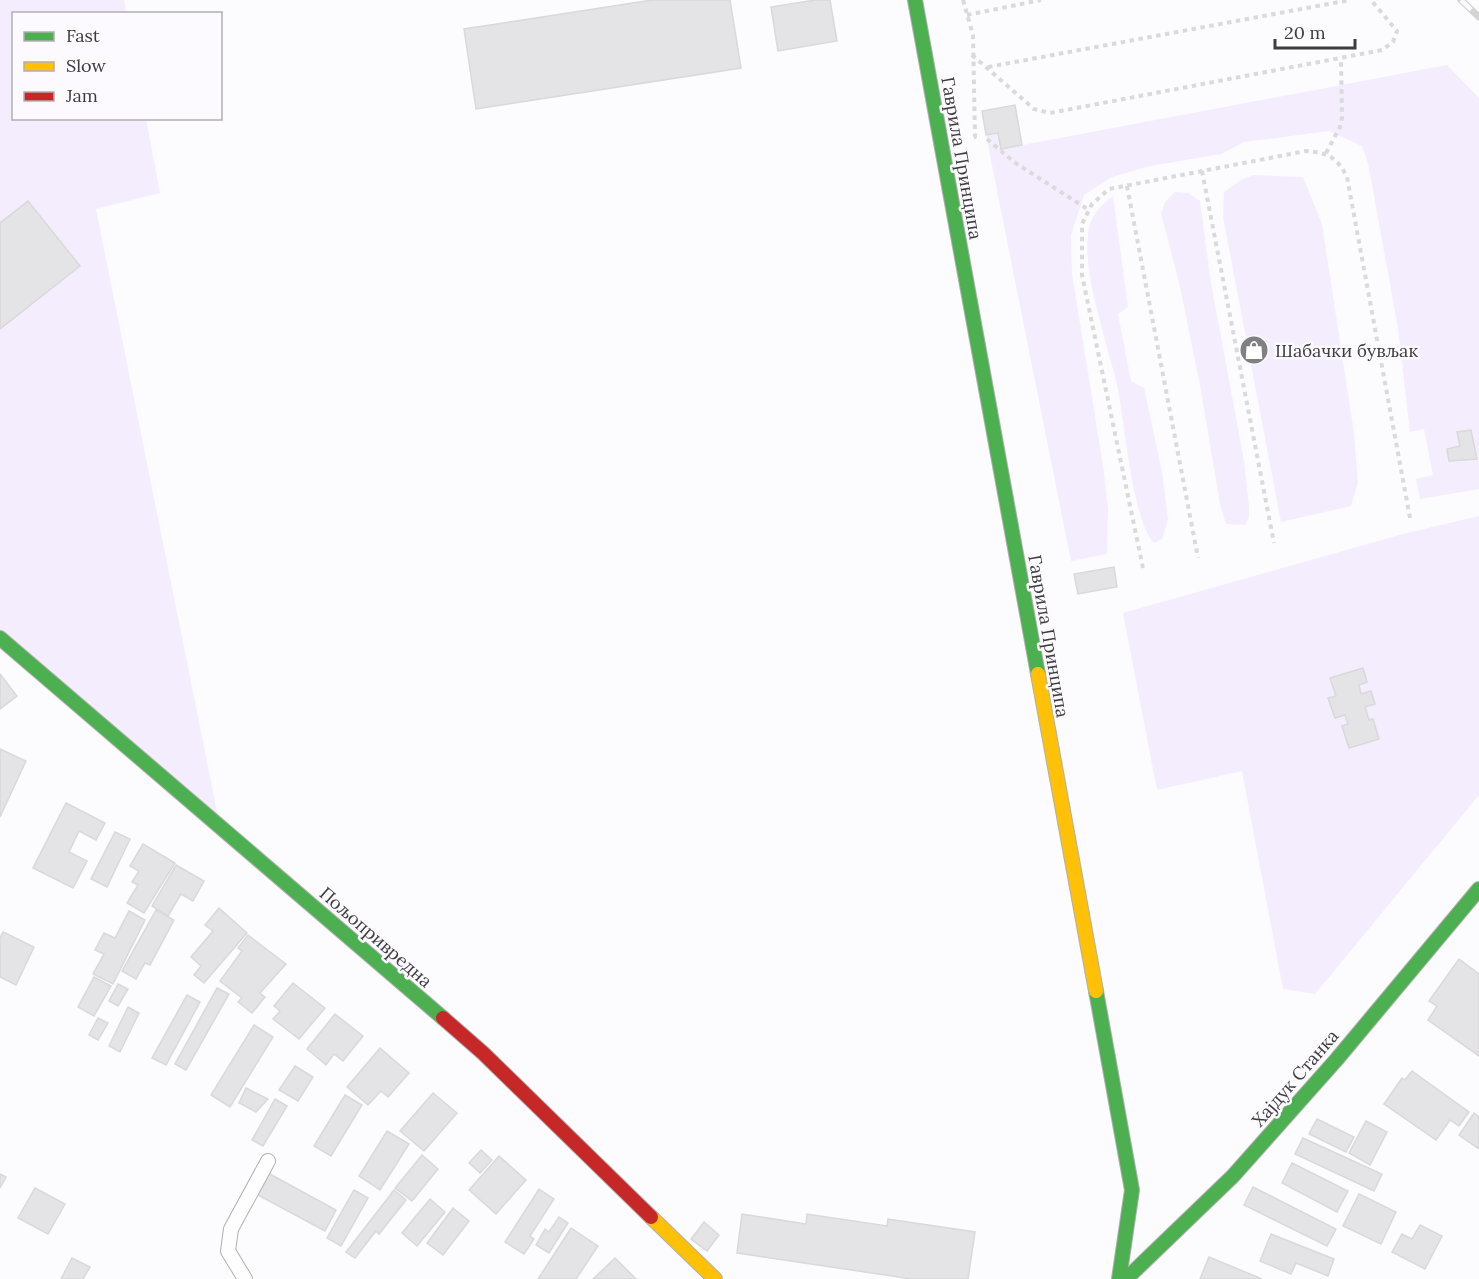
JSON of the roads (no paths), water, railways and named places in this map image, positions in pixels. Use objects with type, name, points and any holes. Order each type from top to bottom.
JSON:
[{"type":"street","name":"Гаврила Принципа","points":[[915,0],[1132,1190],[1119,1279]]},
{"type":"street","name":"Пољопривредна","points":[[0,638],[483,1053],[715,1279]]},
{"type":"street","name":"Хајдук Станка","points":[[1126,1279],[1233,1176],[1337,1059],[1479,889]]},
{"type":"lane","points":[[245,1279],[228,1251],[231,1229],[268,1161]]},
{"type":"railway","points":[[1461,0],[1479,17]]},
{"type":"place","name":"Шабачки бувљак","points":[[1254,350]]}]
